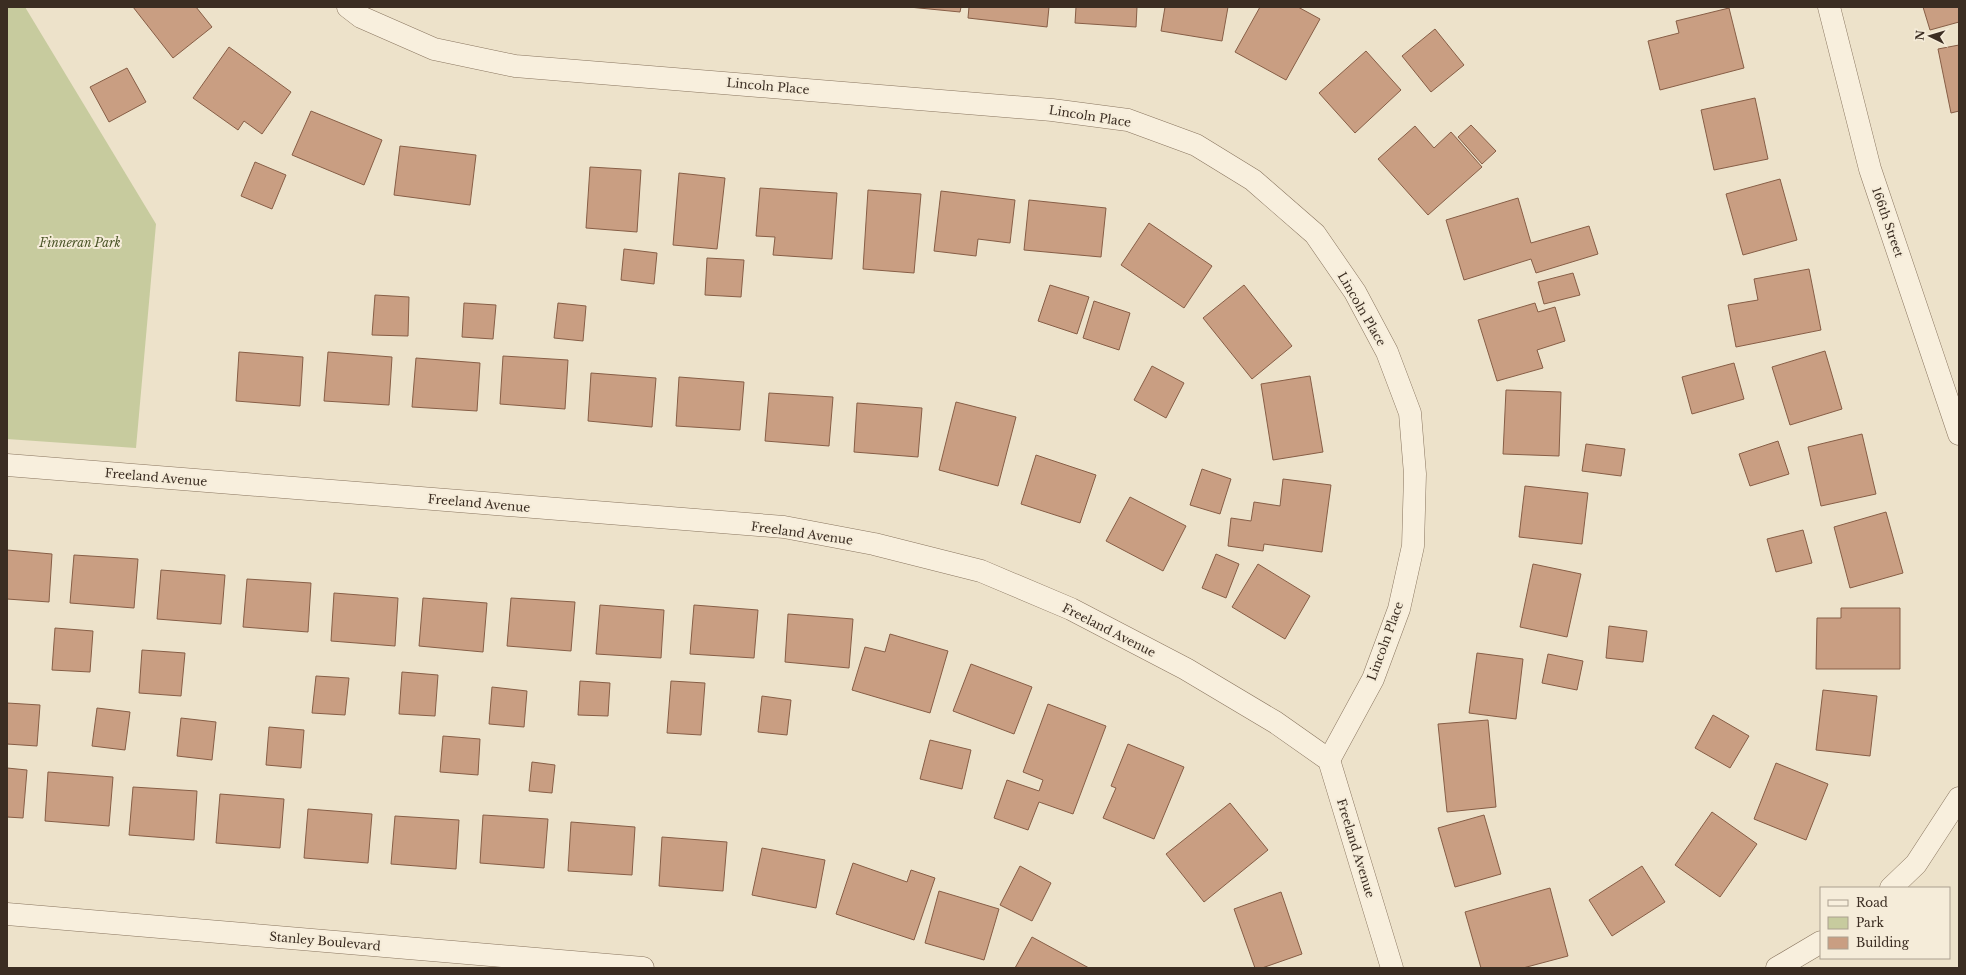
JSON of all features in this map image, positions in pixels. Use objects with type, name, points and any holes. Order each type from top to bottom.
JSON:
[{"type":"street","name":"Lincoln Place","points":[[348,7],[361,17],[434,49],[515,66],[1044,109],[1128,120],[1196,145],[1253,180],[1315,234],[1355,292],[1387,352],[1410,413],[1415,474],[1413,546],[1399,609],[1373,679],[1329,760]]},
{"type":"street","name":"166th Street","points":[[1829,7],[1870,169],[1959,434]]},
{"type":"street","name":"Freeland Avenue","points":[[7,466],[784,527],[874,544],[981,571],[1071,609],[1186,669],[1275,722],[1329,760],[1392,968]]},
{"type":"street","points":[[1891,887],[1916,864],[1959,798]]},
{"type":"street","name":"Stanley Boulevard","points":[[7,914],[643,968]]},
{"type":"street","points":[[1777,968],[1820,943]]},
{"type":"green space","name":"Finneran Park","points":[[7,7],[25,7],[156,224],[136,448],[7,439]]},
{"type":"building","points":[[133,7],[196,7],[212,27],[173,58]]},
{"type":"building","points":[[909,7],[961,7],[960,12]]},
{"type":"building","points":[[969,7],[1049,7],[1047,27],[968,18]]},
{"type":"building","points":[[1076,7],[1137,7],[1136,27],[1075,23]]},
{"type":"building","points":[[1165,7],[1228,7],[1222,41],[1161,31]]},
{"type":"building","points":[[1260,7],[1298,7],[1320,19],[1286,80],[1235,52]]},
{"type":"building","points":[[1923,7],[1959,7],[1959,22],[1930,30]]},
{"type":"building","points":[[1729,8],[1744,68],[1660,90],[1648,41],[1679,33],[1676,21]]},
{"type":"building","points":[[1435,29],[1464,65],[1431,92],[1402,56]]},
{"type":"building","points":[[1959,45],[1959,111],[1951,113],[1938,49]]},
{"type":"building","points":[[229,47],[291,92],[262,134],[244,121],[238,130],[193,98]]},
{"type":"building","points":[[1366,51],[1401,90],[1355,133],[1319,93]]},
{"type":"building","points":[[127,68],[146,102],[109,122],[90,87]]},
{"type":"building","points":[[1755,98],[1768,159],[1714,170],[1701,110]]},
{"type":"building","points":[[311,111],[382,140],[364,185],[292,155]]},
{"type":"building","points":[[1471,125],[1496,151],[1482,164],[1458,137]]},
{"type":"building","points":[[1415,126],[1434,148],[1451,132],[1482,167],[1428,215],[1378,159]]},
{"type":"building","points":[[400,146],[476,155],[470,205],[394,195]]},
{"type":"building","points":[[255,162],[286,175],[272,209],[241,196]]},
{"type":"building","points":[[590,167],[641,170],[637,232],[586,228]]},
{"type":"building","points":[[679,173],[725,178],[717,249],[673,245]]},
{"type":"building","points":[[1780,179],[1797,240],[1743,255],[1726,194]]},
{"type":"building","points":[[760,188],[837,193],[832,259],[773,255],[775,237],[756,236]]},
{"type":"building","points":[[868,190],[921,194],[914,273],[863,269]]},
{"type":"building","points":[[941,191],[1015,200],[1010,243],[978,239],[976,256],[934,251]]},
{"type":"building","points":[[1518,198],[1531,243],[1589,226],[1598,254],[1536,273],[1531,259],[1464,280],[1446,220]]},
{"type":"building","points":[[1029,200],[1106,208],[1101,257],[1024,250]]},
{"type":"building","points":[[1149,223],[1212,266],[1184,308],[1121,265]]},
{"type":"building","points":[[624,249],[657,253],[654,284],[621,280]]},
{"type":"building","points":[[707,258],[744,260],[741,297],[705,295]]},
{"type":"building","points":[[1809,269],[1821,330],[1736,347],[1728,305],[1758,300],[1754,279]]},
{"type":"building","points":[[1573,273],[1580,295],[1544,304],[1538,282]]},
{"type":"building","points":[[1050,285],[1089,297],[1077,334],[1038,321]]},
{"type":"building","points":[[1244,285],[1292,346],[1252,379],[1203,318]]},
{"type":"building","points":[[375,295],[409,297],[408,336],[372,335]]},
{"type":"building","points":[[1094,301],[1130,313],[1119,350],[1083,338]]},
{"type":"building","points":[[464,303],[496,305],[493,339],[462,337]]},
{"type":"building","points":[[558,303],[586,306],[583,341],[554,338]]},
{"type":"building","points":[[1535,303],[1538,312],[1555,307],[1565,341],[1537,350],[1543,368],[1497,381],[1478,320]]},
{"type":"building","points":[[1825,351],[1842,409],[1790,425],[1772,367]]},
{"type":"building","points":[[239,352],[303,357],[300,406],[236,401]]},
{"type":"building","points":[[328,352],[392,357],[389,405],[324,401]]},
{"type":"building","points":[[503,356],[568,360],[565,409],[500,404]]},
{"type":"building","points":[[416,358],[480,363],[477,411],[412,407]]},
{"type":"building","points":[[1734,363],[1744,399],[1692,414],[1682,377]]},
{"type":"building","points":[[1152,366],[1184,383],[1166,418],[1134,400]]},
{"type":"building","points":[[591,373],[656,378],[652,427],[588,421]]},
{"type":"building","points":[[1310,376],[1323,452],[1273,460],[1261,384]]},
{"type":"building","points":[[679,377],[744,382],[740,430],[676,426]]},
{"type":"building","points":[[1506,390],[1561,392],[1559,456],[1503,454]]},
{"type":"building","points":[[769,393],[833,397],[829,446],[765,441]]},
{"type":"building","points":[[956,402],[1016,417],[998,486],[939,470]]},
{"type":"building","points":[[857,403],[922,408],[918,457],[854,452]]},
{"type":"building","points":[[1862,434],[1876,494],[1821,506],[1808,447]]},
{"type":"building","points":[[1778,441],[1789,474],[1750,486],[1739,454]]},
{"type":"building","points":[[1586,444],[1625,449],[1621,476],[1582,471]]},
{"type":"building","points":[[1036,455],[1096,475],[1080,523],[1021,504]]},
{"type":"building","points":[[1202,469],[1231,479],[1220,514],[1190,505]]},
{"type":"building","points":[[1283,479],[1331,485],[1322,552],[1264,544],[1263,551],[1228,546],[1231,518],[1251,521],[1254,502],[1280,506]]},
{"type":"building","points":[[1525,486],[1588,493],[1582,544],[1519,537]]},
{"type":"building","points":[[1130,497],[1186,526],[1163,571],[1106,541]]},
{"type":"building","points":[[1886,512],[1903,573],[1850,588],[1834,527]]},
{"type":"building","points":[[1803,530],[1812,563],[1776,572],[1767,539]]},
{"type":"building","points":[[7,550],[52,554],[49,602],[7,599]]},
{"type":"building","points":[[1216,554],[1239,564],[1226,598],[1202,588]]},
{"type":"building","points":[[74,555],[138,559],[134,608],[70,603]]},
{"type":"building","points":[[1258,564],[1310,596],[1285,639],[1232,607]]},
{"type":"building","points":[[1533,564],[1581,574],[1567,637],[1520,627]]},
{"type":"building","points":[[161,570],[225,575],[221,624],[157,619]]},
{"type":"building","points":[[247,579],[311,583],[308,632],[243,627]]},
{"type":"building","points":[[334,593],[398,598],[395,646],[331,641]]},
{"type":"building","points":[[423,598],[487,603],[483,652],[419,646]]},
{"type":"building","points":[[511,598],[575,602],[571,651],[507,646]]},
{"type":"building","points":[[600,605],[664,610],[661,658],[596,654]]},
{"type":"building","points":[[694,605],[758,610],[754,658],[690,654]]},
{"type":"building","points":[[1841,608],[1900,608],[1900,669],[1816,669],[1817,618],[1841,618]]},
{"type":"building","points":[[788,614],[853,619],[849,668],[785,662]]},
{"type":"building","points":[[1609,626],[1647,631],[1643,662],[1606,658]]},
{"type":"building","points":[[55,628],[93,631],[90,672],[52,670]]},
{"type":"building","points":[[890,634],[948,651],[930,713],[852,690],[865,647],[885,652]]},
{"type":"building","points":[[142,650],[185,653],[181,696],[139,693]]},
{"type":"building","points":[[1477,653],[1523,659],[1516,719],[1469,713]]},
{"type":"building","points":[[1548,654],[1583,661],[1577,690],[1542,683]]},
{"type":"building","points":[[971,664],[1032,687],[1014,734],[953,711]]},
{"type":"building","points":[[402,672],[438,675],[435,716],[399,714]]},
{"type":"building","points":[[316,676],[349,678],[345,715],[312,713]]},
{"type":"building","points":[[580,681],[610,683],[608,716],[578,715]]},
{"type":"building","points":[[671,681],[705,683],[701,735],[667,733]]},
{"type":"building","points":[[492,687],[527,691],[524,727],[489,724]]},
{"type":"building","points":[[1823,690],[1877,696],[1870,756],[1816,750]]},
{"type":"building","points":[[762,696],[791,700],[787,735],[758,732]]},
{"type":"building","points":[[7,703],[40,705],[37,746],[7,744]]},
{"type":"building","points":[[1048,704],[1106,726],[1073,814],[1039,802],[1028,830],[994,818],[1007,780],[1039,791],[1043,780],[1023,772]]},
{"type":"building","points":[[97,708],[130,712],[125,750],[92,746]]},
{"type":"building","points":[[1713,715],[1749,736],[1730,768],[1695,748]]},
{"type":"building","points":[[181,718],[216,722],[212,760],[177,756]]},
{"type":"building","points":[[1488,720],[1496,807],[1447,812],[1438,724]]},
{"type":"building","points":[[269,727],[304,730],[301,768],[266,765]]},
{"type":"building","points":[[443,736],[480,739],[478,775],[440,772]]},
{"type":"building","points":[[930,740],[971,750],[962,789],[920,779]]},
{"type":"building","points":[[1128,744],[1184,767],[1154,839],[1103,818],[1116,788],[1111,786]]},
{"type":"building","points":[[532,762],[555,765],[552,793],[529,791]]},
{"type":"building","points":[[1776,763],[1828,784],[1806,840],[1754,819]]},
{"type":"building","points":[[7,768],[27,770],[23,818],[7,817]]},
{"type":"building","points":[[48,772],[113,777],[109,826],[45,821]]},
{"type":"building","points":[[133,787],[197,791],[194,840],[129,835]]},
{"type":"building","points":[[220,794],[284,799],[280,848],[216,843]]},
{"type":"building","points":[[1230,803],[1268,850],[1204,902],[1166,854]]},
{"type":"building","points":[[308,809],[372,814],[368,863],[304,858]]},
{"type":"building","points":[[1712,812],[1757,844],[1720,897],[1675,865]]},
{"type":"building","points":[[483,815],[548,819],[544,868],[480,863]]},
{"type":"building","points":[[1484,815],[1501,874],[1455,887],[1438,828]]},
{"type":"building","points":[[395,816],[459,820],[456,869],[391,864]]},
{"type":"building","points":[[571,822],[635,827],[632,875],[568,871]]},
{"type":"building","points":[[662,837],[727,842],[723,891],[659,886]]},
{"type":"building","points":[[762,848],[825,860],[816,908],[752,895]]},
{"type":"building","points":[[853,863],[907,882],[911,870],[935,878],[914,940],[836,914]]},
{"type":"building","points":[[1020,866],[1051,883],[1032,921],[1000,905]]},
{"type":"building","points":[[1642,866],[1665,902],[1612,936],[1589,900]]},
{"type":"building","points":[[1550,888],[1568,956],[1523,968],[1481,968],[1465,912]]},
{"type":"building","points":[[939,891],[999,909],[984,960],[925,943]]},
{"type":"building","points":[[1281,892],[1302,954],[1262,968],[1255,968],[1234,909]]},
{"type":"building","points":[[1032,937],[1089,968],[1015,968]]}]
